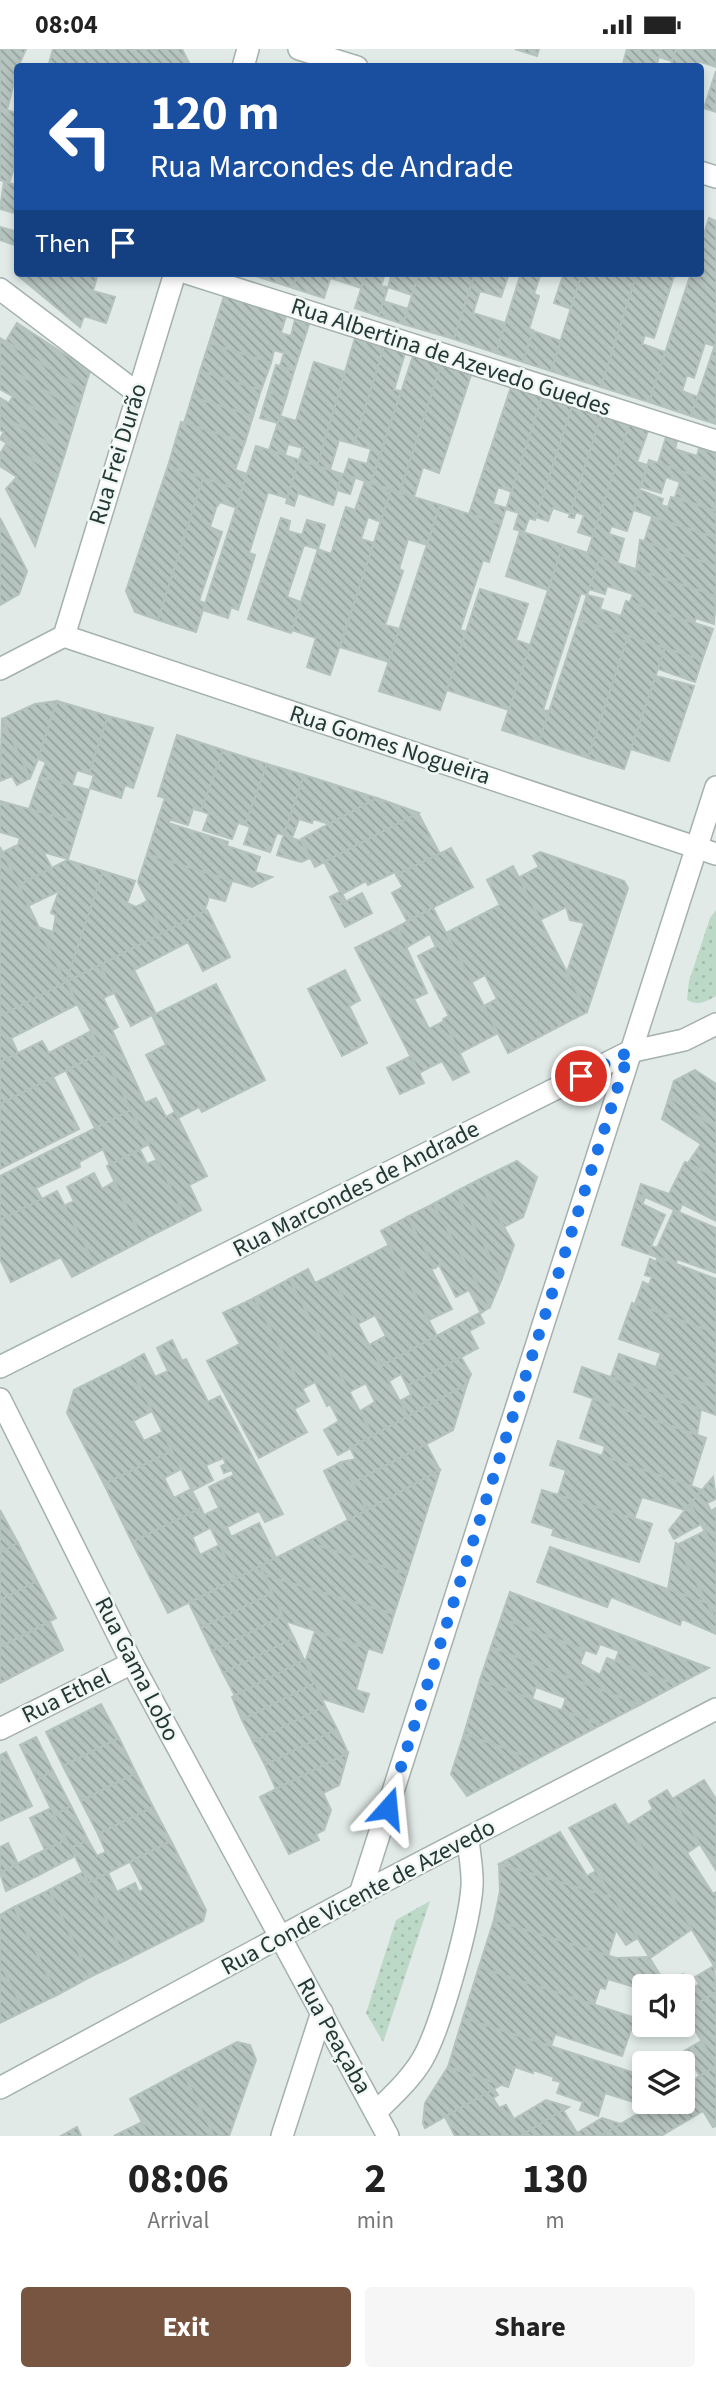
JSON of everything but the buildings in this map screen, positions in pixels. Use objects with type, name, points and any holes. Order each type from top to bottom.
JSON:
[{"type":"street","points":[[299,49],[343,63]]},
{"type":"street","name":"Rua Frei Durão","points":[[64,636],[136,392],[174,277]]},
{"type":"street","name":"Rua Albertina de Azevedo Guedes","points":[[200,277],[716,441]]},
{"type":"street","points":[[0,289],[136,392]]},
{"type":"street","points":[[0,669],[64,636]]},
{"type":"street","name":"Rua Gomes Nogueira","points":[[64,636],[706,851]]},
{"type":"street","points":[[360,1894],[629,1052],[706,851],[716,787]]},
{"type":"street","name":"Rua Marcondes de Andrade","points":[[0,1367],[629,1052],[684,1040],[716,1024]]},
{"type":"street","name":"Rua Gama Lobo","points":[[0,1399],[132,1663],[279,1937]]},
{"type":"street","name":"Rua Ethel","points":[[0,1729],[132,1663]]},
{"type":"street","name":"Rua Conde Vicente de Azevedo","points":[[0,2088],[192,1987],[360,1894],[716,1709]]},
{"type":"street","points":[[376,2112],[409,2079],[423,2059],[434,2032],[467,1917],[472,1885],[467,1838]]},
{"type":"street","name":"Rua Peaçaba","points":[[279,1937],[388,2136]]},
{"type":"street","points":[[282,2136],[322,2012]]},
{"type":"green space","points":[[716,910],[716,996],[695,1003],[687,1000],[689,981],[710,918]]},
{"type":"green space","points":[[430,1901],[383,2042],[366,2013],[396,1920]]},
{"type":"route","points":[[388,1808],[629,1052],[581,1076]]}]
